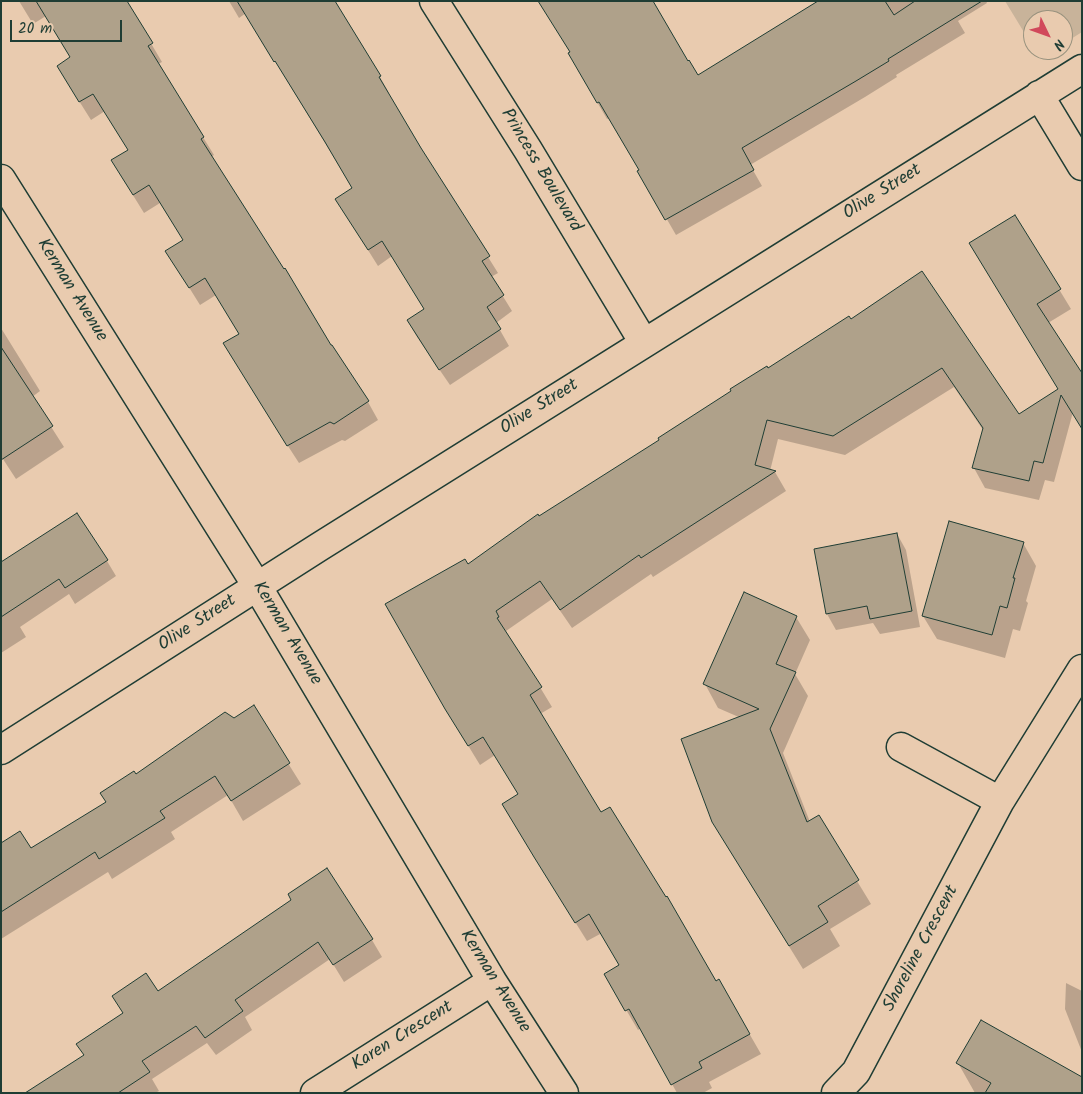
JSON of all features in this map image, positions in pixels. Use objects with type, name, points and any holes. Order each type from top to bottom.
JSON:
[{"type":"street","name":"Princess Boulevard","points":[[434,1],[528,150],[644,343]]},
{"type":"street","name":"Olive Street","points":[[1,750],[257,586],[1082,69]]},
{"type":"street","points":[[1039,96],[1082,166]]},
{"type":"street","name":"Kerman Avenue","points":[[1,179],[257,586],[492,981],[564,1093]]},
{"type":"street","name":"Shoreline Crescent","points":[[836,1093],[856,1072],[1000,801],[1082,669]]},
{"type":"street","points":[[901,748],[1000,801]]},
{"type":"street","name":"Karen Crescent","points":[[315,1093],[492,981]]},
{"type":"shaded area","points":[[1005,1],[1082,1],[1082,32],[1073,38],[1073,10],[1023,10],[1023,31]]},
{"type":"building","points":[[36,1],[127,1],[153,43],[148,46],[204,137],[201,139],[285,268],[331,345],[369,401],[334,424],[330,422],[287,446],[223,343],[239,334],[205,278],[189,288],[165,251],[183,240],[149,185],[133,195],[111,160],[128,150],[93,94],[79,102],[57,66],[70,57]]},
{"type":"building","points":[[237,1],[335,1],[381,76],[379,77],[421,148],[490,256],[482,261],[504,295],[487,307],[501,329],[439,370],[407,320],[424,309],[382,241],[368,250],[335,199],[352,188]]},
{"type":"building","points":[[538,1],[653,1],[698,75],[818,1],[885,1],[894,15],[915,1],[982,1],[888,59],[889,61],[742,148],[754,170],[665,220],[637,171],[639,170],[599,102],[597,103],[568,53],[570,52]]},
{"type":"building","points":[[1015,215],[1061,289],[1037,304],[1082,373],[1082,429],[1061,395],[1043,463],[1034,461],[1029,481],[972,468],[983,428],[942,368],[833,436],[767,420],[755,465],[776,471],[641,558],[639,555],[560,610],[540,581],[496,611],[499,617],[497,618],[542,687],[530,695],[601,812],[610,807],[667,896],[716,981],[719,979],[750,1034],[699,1062],[702,1068],[671,1085],[629,1009],[625,1011],[604,974],[619,965],[589,914],[575,923],[502,804],[518,794],[483,737],[468,746],[385,604],[465,559],[468,564],[538,514],[539,516],[659,440],[658,438],[731,391],[730,389],[767,366],[768,368],[849,316],[851,319],[922,271],[1019,414],[1058,389],[969,243]]},
{"type":"building","points":[[1,347],[53,426],[1,460]]},
{"type":"building","points":[[77,513],[108,560],[65,588],[59,579],[1,617],[1,562]]},
{"type":"building","points":[[949,521],[1024,542],[1013,578],[1015,578],[1007,608],[1000,606],[992,635],[922,616]]},
{"type":"building","points":[[897,533],[912,611],[870,619],[867,606],[826,614],[814,549]]},
{"type":"building","points":[[744,592],[797,616],[776,664],[796,672],[770,729],[807,822],[819,815],[859,880],[818,906],[828,922],[789,946],[712,822],[681,739],[759,709],[703,684]]},
{"type":"building","points":[[254,705],[290,763],[231,801],[215,776],[160,811],[165,818],[99,859],[95,852],[1,912],[1,843],[20,831],[31,848],[106,802],[100,793],[134,771],[136,774],[225,712],[234,718]]},
{"type":"building","points":[[327,868],[373,939],[333,965],[318,942],[235,1000],[243,1011],[205,1038],[196,1026],[142,1061],[150,1072],[118,1093],[25,1093],[84,1055],[76,1044],[123,1013],[112,996],[146,973],[158,991],[291,900],[288,894]]},
{"type":"building","points":[[981,1020],[1082,1077],[1082,1093],[985,1093],[991,1083],[956,1063]]}]
